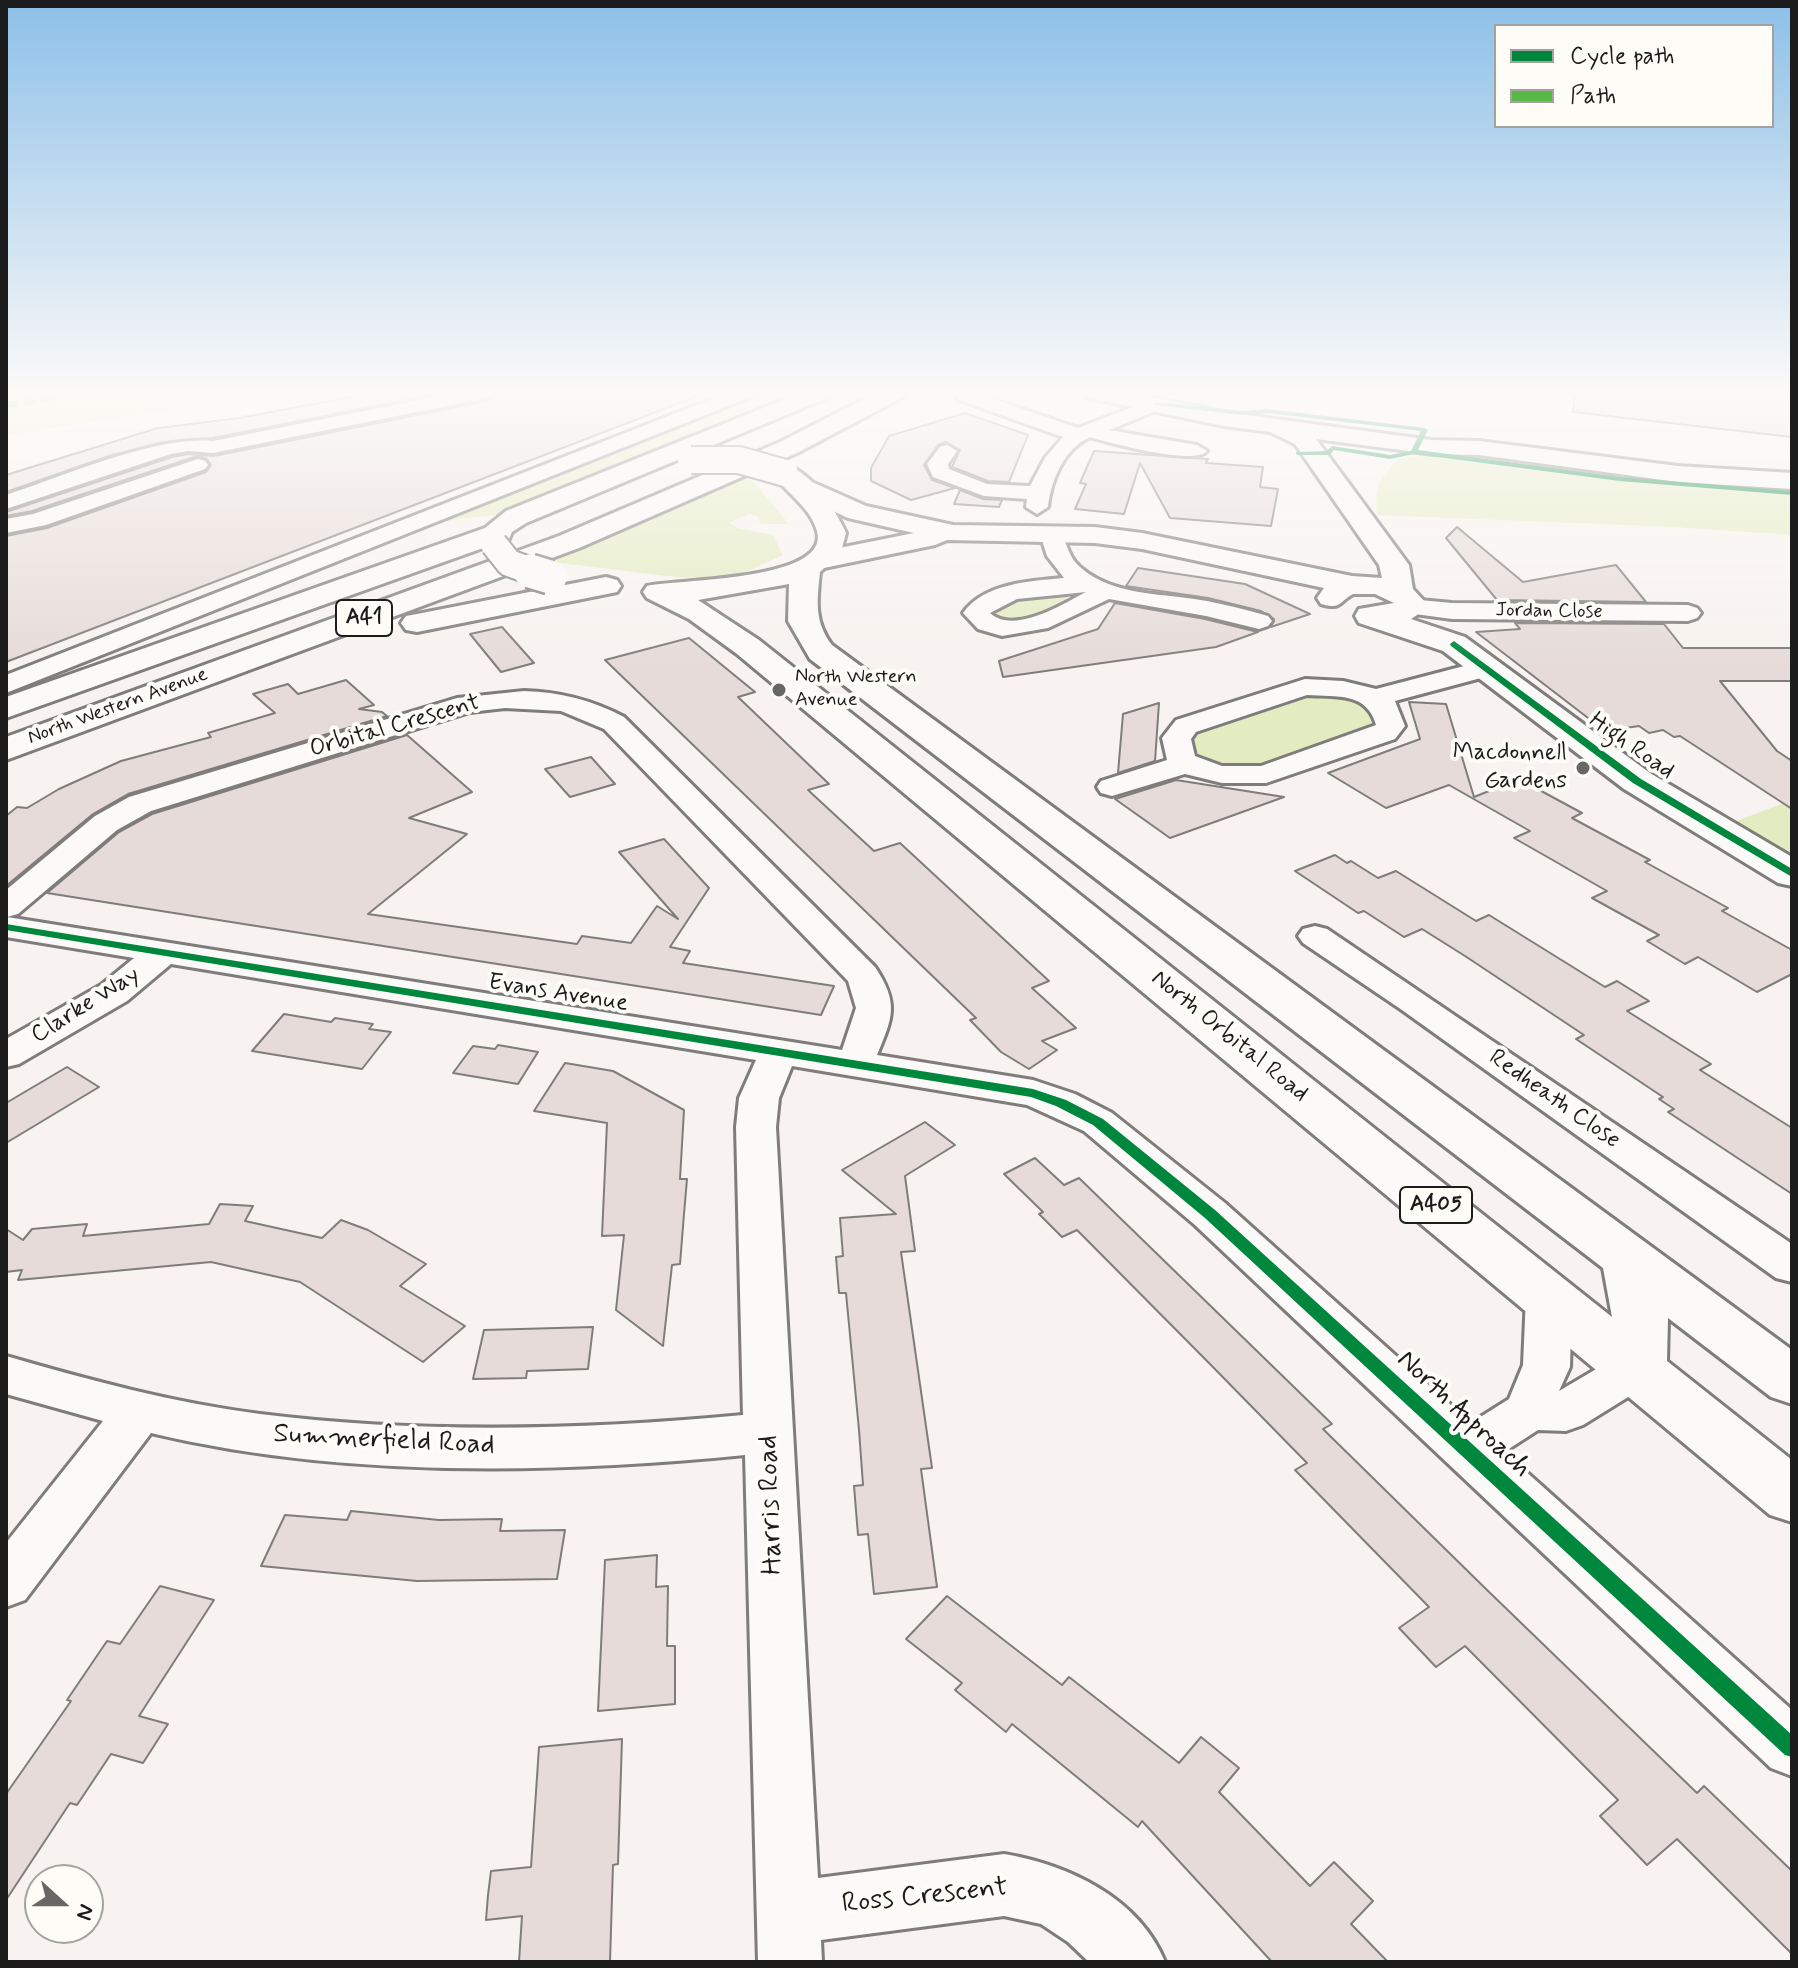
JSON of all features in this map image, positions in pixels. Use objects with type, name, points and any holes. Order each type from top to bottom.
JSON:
[{"type":"main road","points":[[599,484],[516,517],[499,528],[494,539],[496,552],[505,561],[550,577],[658,592],[730,589],[781,577],[812,563],[953,533]]},
{"type":"main road","name":"North Western Avenue","points":[[6,726],[560,528],[666,484]]},
{"type":"main road","name":"North Western Avenue","points":[[6,749],[558,547],[706,484]]},
{"type":"main road","points":[[798,484],[833,534],[831,547],[812,563],[799,609],[801,623],[821,652],[1792,1381]]},
{"type":"main road","points":[[802,484],[858,512],[953,533],[1095,535],[1158,544],[1349,591],[1404,600]]},
{"type":"main road","points":[[1342,484],[1340,486],[1384,555],[1394,565],[1404,600],[1397,615],[1374,617]]},
{"type":"main road","points":[[6,708],[494,539]]},
{"type":"main road","points":[[1349,591],[1362,574],[1384,555]]},
{"type":"main road","points":[[6,771],[246,677],[365,636],[476,610],[546,600],[606,586]]},
{"type":"main road","name":"High Road","points":[[1349,591],[1348,612],[1374,617],[1454,644],[1637,781],[1792,874]]},
{"type":"main road","name":"North Orbital Road","points":[[658,592],[713,620],[748,647],[1792,1496]]},
{"type":"main road","name":"High Road","points":[[1404,600],[1451,635],[1454,644]]},
{"type":"main road","points":[[1627,1256],[1640,1299],[1644,1343],[1637,1368]]},
{"type":"street","points":[[6,502],[61,484]]},
{"type":"street","points":[[6,526],[38,520],[143,484]]},
{"type":"street","points":[[6,685],[514,484]]},
{"type":"street","points":[[968,484],[1037,500],[1045,484]]},
{"type":"street","points":[[1051,534],[1055,553],[1095,588],[1259,621]]},
{"type":"street","name":"Jordan Close","points":[[1404,600],[1452,611],[1688,613]]},
{"type":"street","points":[[1376,698],[1487,668]]},
{"type":"street","points":[[1305,687],[1343,689],[1376,698],[1385,707],[1391,726],[1374,738],[1254,776],[1207,771],[1181,760],[1176,738],[1186,726],[1305,687]]},
{"type":"street","name":"Orbital Crescent","points":[[6,907],[106,823],[162,796],[467,704],[519,698],[571,704],[592,710],[614,723],[872,988],[876,999],[874,1014],[855,1063]]},
{"type":"street","points":[[1112,787],[1186,764]]},
{"type":"street","name":"Evans Avenue","points":[[6,927],[1033,1093],[1098,1122]]},
{"type":"street","name":"Redheath Close","points":[[1315,936],[1415,1002],[1792,1266]]},
{"type":"street","name":"Clarke Way","points":[[6,1055],[114,993],[164,952]]},
{"type":"street","name":"Harris Road","points":[[778,1053],[759,1098],[756,1127],[789,1937]]},
{"type":"street","name":"North Approach","points":[[1098,1122],[1210,1214],[1792,1748]]},
{"type":"street","points":[[1530,1410],[1537,1382],[1546,1367],[1549,1296]]},
{"type":"street","points":[[1467,1451],[1530,1410],[1566,1411],[1637,1368]]},
{"type":"street","name":"Summerfield Road","points":[[6,1375],[140,1411],[249,1432],[373,1443],[603,1448],[769,1433]]},
{"type":"street","points":[[6,1583],[140,1411]]},
{"type":"street","name":"Ross Crescent","points":[[789,1937],[1004,1885],[1027,1888],[1065,1900],[1106,1932],[1133,1962]]},
{"type":"green space","points":[[74,484],[132,484],[35,517],[6,521],[6,506]]},
{"type":"green space","points":[[532,484],[580,484],[503,514],[431,523]]},
{"type":"green space","points":[[732,484],[755,484],[789,524],[761,524],[757,516],[749,514],[729,523],[737,528],[773,535],[783,555],[737,576],[684,578],[551,562]]},
{"type":"green space","points":[[1379,484],[1654,484],[1792,495],[1792,535],[1377,515]]},
{"type":"green space","points":[[1048,593],[1067,596],[1071,602],[1021,620],[1001,619],[991,614],[991,609],[1006,601]]},
{"type":"green space","points":[[1320,693],[1366,701],[1378,722],[1375,728],[1248,771],[1197,762],[1187,738],[1193,731],[1301,696]]},
{"type":"green space","points":[[1792,800],[1792,856],[1734,822]]},
{"type":"building","points":[[6,484],[29,484],[6,492]]},
{"type":"building","points":[[91,484],[113,484],[32,511],[6,516],[6,512]]},
{"type":"building","points":[[172,484],[469,484],[6,662],[6,536],[47,528]]},
{"type":"building","points":[[877,484],[943,484],[955,488],[911,500]]},
{"type":"building","points":[[1086,484],[1133,484],[1124,514],[1075,509]]},
{"type":"building","points":[[1151,484],[1260,484],[1260,487],[1278,489],[1271,526],[1170,518]]},
{"type":"building","points":[[960,490],[983,499],[1002,500],[999,507],[954,504]]},
{"type":"building","points":[[1457,527],[1523,582],[1616,565],[1646,602],[1497,600],[1446,538]]},
{"type":"building","points":[[1138,568],[1245,584],[1310,614],[1271,627],[1274,619],[1261,611],[1208,598],[1126,586]]},
{"type":"building","points":[[1115,603],[1258,632],[1216,647],[1003,677],[999,661],[1098,629]]},
{"type":"building","points":[[1515,623],[1664,624],[1683,648],[1792,648],[1792,681],[1720,681],[1777,751],[1792,761],[1792,809],[1680,736],[1674,737],[1663,730],[1649,733],[1639,726],[1605,731],[1476,632],[1520,629]]},
{"type":"building","points":[[502,627],[534,663],[501,672],[470,634]]},
{"type":"building","points":[[689,638],[755,692],[738,697],[829,784],[808,790],[874,851],[900,843],[1049,981],[1032,988],[1076,1028],[1042,1041],[1057,1050],[1029,1069],[1001,1052],[970,1020],[976,1018],[605,660]]},
{"type":"building","points":[[346,680],[374,705],[359,709],[382,712],[387,716],[128,794],[93,814],[6,886],[6,816],[17,807],[27,808],[59,789],[121,761],[211,737],[208,733],[275,713],[253,694],[288,684],[298,694]]},
{"type":"building","points":[[1409,702],[1446,704],[1474,797],[1519,779],[1582,813],[1572,818],[1650,860],[1645,862],[1728,908],[1722,911],[1792,950],[1792,974],[1757,992],[1698,957],[1685,964],[1647,941],[1659,935],[1592,898],[1607,891],[1514,838],[1530,831],[1449,785],[1386,808],[1328,773],[1420,739]]},
{"type":"building","points":[[1159,703],[1155,761],[1118,773],[1123,714]]},
{"type":"building","points":[[407,735],[472,792],[409,818],[467,834],[368,914],[577,944],[582,936],[631,943],[657,906],[678,919],[619,852],[664,839],[709,888],[670,947],[690,951],[683,963],[834,986],[821,1015],[47,893],[119,832],[152,814]]},
{"type":"building","points":[[591,757],[615,784],[570,797],[545,769]]},
{"type":"building","points":[[1176,780],[1284,797],[1170,838],[1115,799]]},
{"type":"building","points":[[1335,855],[1378,878],[1396,871],[1476,921],[1489,915],[1605,987],[1617,981],[1649,1001],[1627,1011],[1711,1064],[1700,1070],[1792,1128],[1792,1194],[1668,1112],[1674,1109],[1659,1099],[1663,1097],[1576,1039],[1584,1035],[1465,956],[1422,929],[1404,937],[1364,911],[1358,913],[1295,871]]},
{"type":"building","points":[[284,1014],[331,1022],[335,1018],[373,1024],[369,1029],[391,1032],[362,1069],[252,1051]]},
{"type":"building","points":[[498,1045],[538,1052],[518,1084],[453,1073],[473,1046],[495,1049]]},
{"type":"building","points":[[565,1063],[613,1071],[684,1110],[680,1179],[687,1179],[680,1264],[672,1265],[663,1346],[616,1310],[624,1235],[602,1236],[607,1123],[534,1111]]},
{"type":"building","points":[[67,1067],[99,1087],[6,1143],[6,1103]]},
{"type":"building","points":[[925,1122],[955,1145],[905,1176],[915,1251],[901,1252],[932,1468],[921,1469],[937,1587],[874,1594],[868,1534],[858,1535],[854,1486],[863,1485],[859,1430],[846,1293],[839,1293],[836,1257],[843,1256],[840,1218],[896,1214],[842,1170]]},
{"type":"building","points":[[1035,1158],[1064,1185],[1079,1178],[1332,1424],[1323,1429],[1486,1589],[1697,1793],[1704,1786],[1792,1871],[1792,1954],[1677,1839],[1647,1865],[1600,1816],[1618,1800],[1465,1646],[1436,1667],[1399,1628],[1429,1607],[1295,1470],[1307,1463],[1077,1230],[1062,1237],[1039,1214],[1043,1212],[1004,1174]]},
{"type":"building","points":[[220,1204],[253,1206],[245,1221],[322,1238],[341,1220],[368,1230],[426,1264],[400,1286],[465,1326],[423,1362],[300,1282],[211,1262],[18,1280],[22,1270],[6,1272],[6,1229],[23,1240],[32,1229],[87,1224],[83,1236],[209,1224]]},
{"type":"building","points":[[593,1327],[588,1369],[527,1371],[526,1378],[473,1379],[484,1330]]},
{"type":"building","points":[[351,1511],[439,1520],[502,1519],[500,1531],[565,1530],[557,1579],[417,1581],[261,1566],[285,1515],[347,1520]]},
{"type":"building","points":[[657,1555],[656,1587],[668,1586],[667,1646],[675,1646],[675,1704],[598,1711],[605,1560]]},
{"type":"building","points":[[160,1586],[214,1600],[139,1716],[168,1724],[143,1763],[111,1754],[77,1805],[70,1803],[30,1864],[24,1864],[24,1873],[6,1900],[6,1794],[71,1701],[67,1700],[107,1641],[120,1644]]},
{"type":"building","points":[[947,1596],[1062,1685],[1069,1677],[1179,1763],[1201,1737],[1239,1768],[1219,1792],[1310,1886],[1334,1862],[1373,1901],[1351,1924],[1388,1962],[1272,1962],[1142,1821],[1138,1827],[1012,1724],[1006,1732],[955,1690],[962,1683],[906,1639]]},
{"type":"building","points":[[622,1739],[618,1864],[613,1865],[610,1962],[519,1962],[522,1916],[486,1920],[488,1895],[491,1871],[531,1867],[539,1747]]},
{"type":"cycle path","points":[[1679,484],[1792,493]]},
{"type":"cycle path","points":[[1454,644],[1637,781],[1792,874]]},
{"type":"cycle path","points":[[6,927],[1033,1093],[1061,1103],[1098,1122],[1210,1214],[1792,1748]]},
{"type":"place","name":"North Western Avenue","points":[[779,690]]},
{"type":"place","name":"Macdonnell Gardens","points":[[1583,768]]}]
